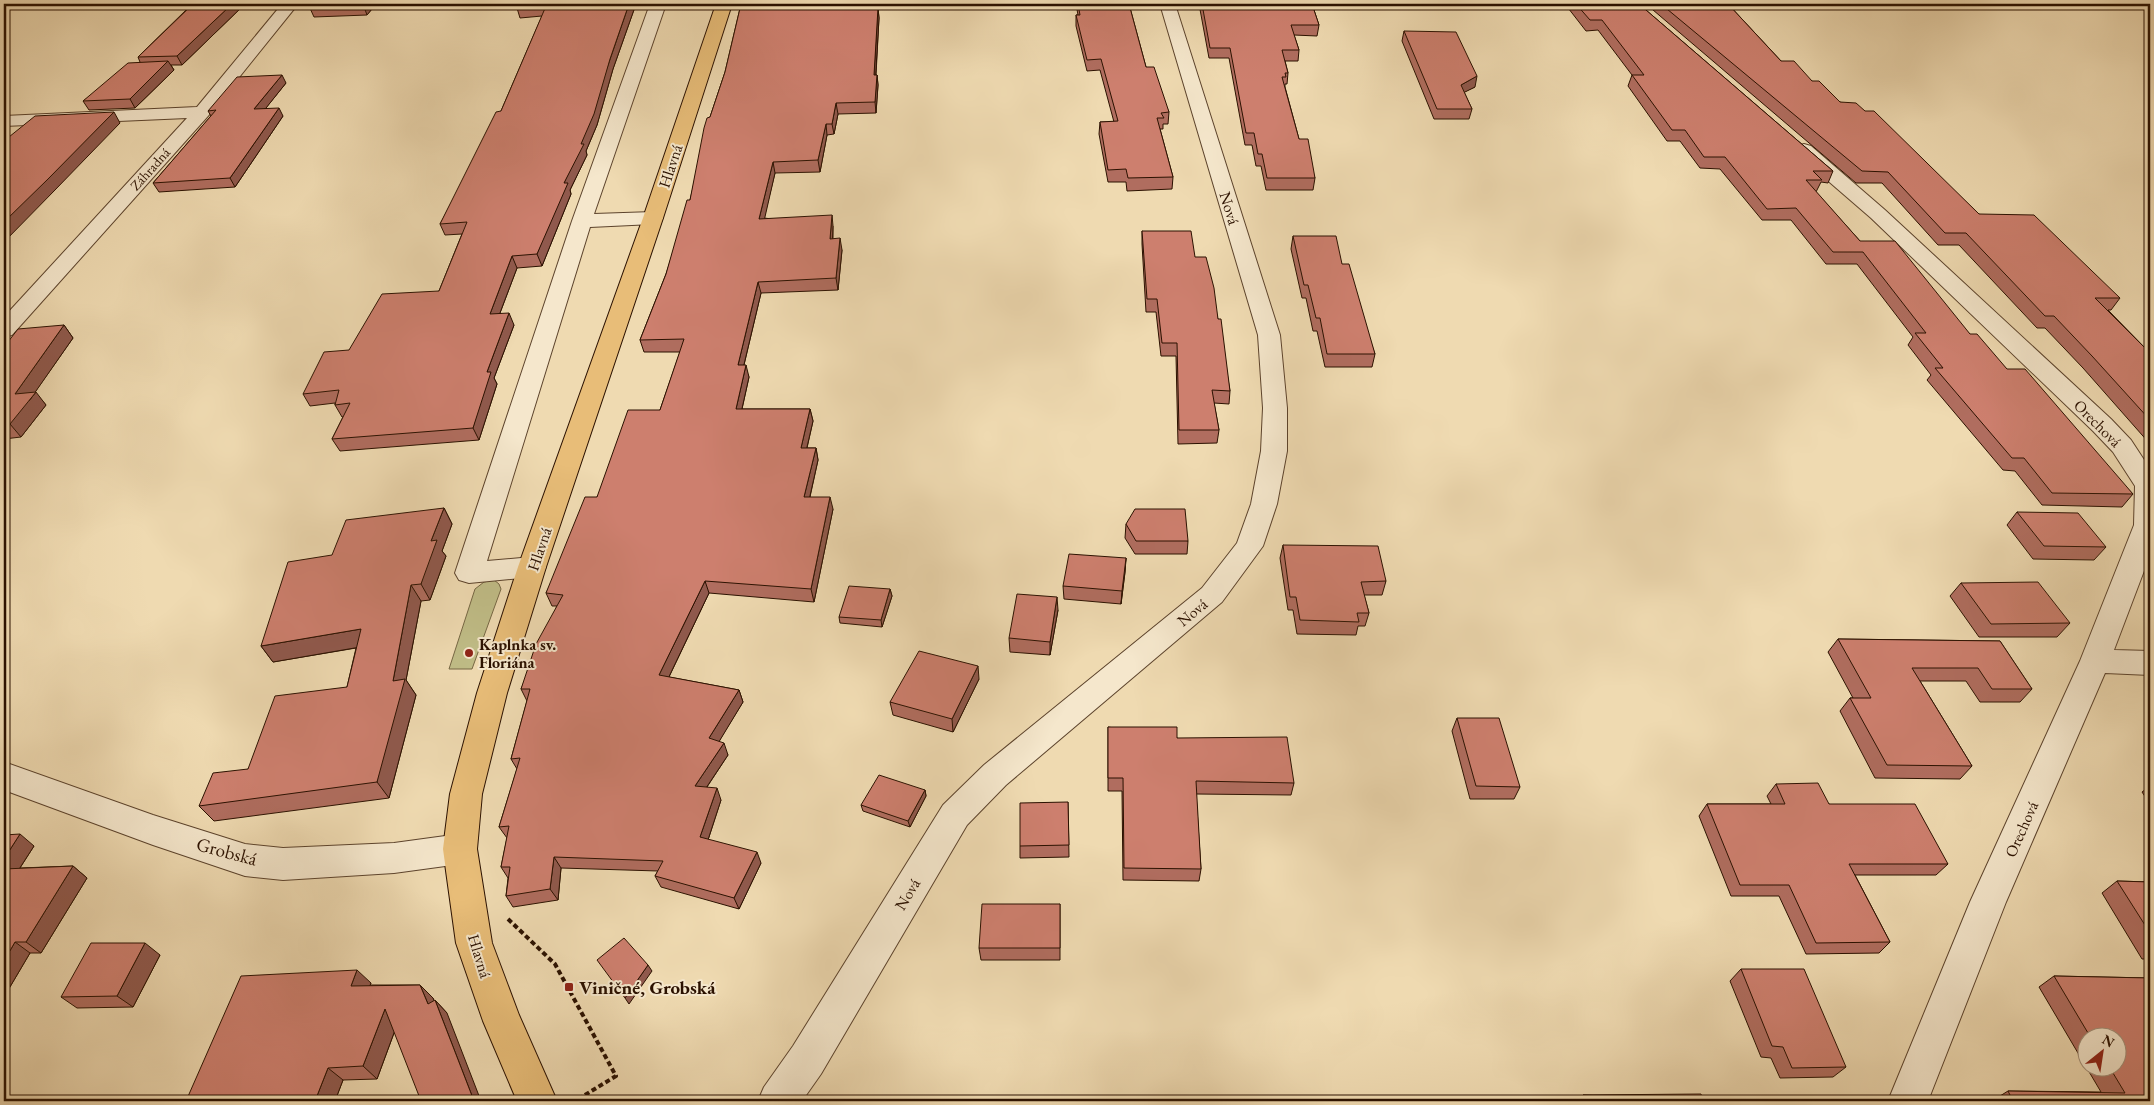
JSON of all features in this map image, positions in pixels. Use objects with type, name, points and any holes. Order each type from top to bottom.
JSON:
[{"type":"main road","name":"Hlavná","points":[[537,1101],[502,1021],[474,943],[460,849],[466,794],[474,756],[492,693],[532,567],[653,218],[724,4]]},
{"type":"street","name":"Záhradná","points":[[4,330],[202,112],[290,4]]},
{"type":"street","points":[[532,567],[469,573],[582,222],[658,4]]},
{"type":"street","name":"Nová","points":[[778,1101],[807,1060],[955,815],[995,775],[1212,595],[1249,546],[1264,504],[1274,451],[1276,408],[1269,335],[1167,4]]},
{"type":"street","points":[[4,121],[202,112]]},
{"type":"street","name":"Orechová","points":[[1783,132],[1878,214],[2095,418],[2122,446],[2148,486],[2149,502],[2146,525],[2135,559],[2095,661],[1988,902],[1908,1101]]},
{"type":"street","points":[[582,222],[653,218]]},
{"type":"street","points":[[2095,661],[2150,663]]},
{"type":"street","name":"Grobská","points":[[4,776],[153,830],[245,860],[283,864],[316,863],[394,858],[460,849]]},
{"type":"path","points":[[502,913],[555,964],[570,987],[616,1076],[576,1101]]},
{"type":"shaded area","points":[[494,580],[501,589],[472,669],[449,669],[475,589],[484,582]]},
{"type":"building","points":[[193,4],[232,4],[177,56],[138,57]]},
{"type":"building","points":[[311,4],[363,4],[309,6]]},
{"type":"building","points":[[519,4],[629,4],[594,114],[581,144],[584,144],[564,183],[568,183],[537,254],[512,256],[490,314],[509,313],[487,372],[491,372],[473,428],[332,439],[350,403],[335,405],[339,390],[303,394],[324,352],[349,350],[382,294],[439,291],[467,222],[440,224],[496,112],[501,111],[546,6],[517,8]]},
{"type":"building","points":[[741,4],[857,4],[856,9],[878,8],[874,75],[877,75],[875,102],[836,103],[832,124],[826,124],[818,160],[773,162],[759,219],[832,215],[830,239],[840,238],[836,278],[758,282],[738,365],[746,365],[736,409],[810,409],[801,448],[816,448],[804,497],[830,497],[811,589],[705,581],[659,675],[739,690],[709,738],[724,743],[695,786],[717,788],[700,837],[757,852],[734,898],[655,876],[663,861],[554,857],[550,889],[506,896],[510,867],[501,867],[509,826],[499,827],[520,758],[511,759],[530,689],[521,689],[536,644],[563,595],[546,593],[585,497],[597,497],[628,410],[660,410],[684,339],[640,340],[666,274],[687,200],[690,200],[704,128],[707,118],[710,117],[725,72]]},
{"type":"building","points":[[1078,4],[1129,4],[1146,67],[1154,67],[1169,112],[1161,113],[1164,118],[1157,118],[1173,177],[1128,178],[1126,169],[1108,170],[1100,122],[1118,121],[1101,59],[1087,60],[1076,15],[1080,15]]},
{"type":"building","points":[[1202,4],[1312,4],[1319,25],[1291,25],[1299,50],[1282,50],[1288,73],[1285,73],[1286,77],[1282,77],[1299,139],[1308,139],[1315,178],[1267,178],[1262,154],[1258,154],[1254,133],[1246,133],[1230,48],[1210,48]]},
{"type":"building","points":[[1576,4],[1639,4],[1833,171],[1813,171],[1822,180],[1806,180],[1860,241],[1895,241],[1970,334],[1977,334],[2007,369],[2025,369],[2133,494],[2052,493],[2024,458],[2012,458],[1935,368],[1943,368],[1915,333],[1926,333],[1863,252],[1833,252],[1796,208],[1767,209],[1725,157],[1704,157],[1685,130],[1672,130],[1632,75],[1644,75],[1602,20],[1590,20]]},
{"type":"building","points":[[1661,4],[1728,4],[1781,61],[1794,61],[1812,81],[1819,81],[1840,102],[1856,103],[1865,111],[1874,111],[1979,214],[2034,215],[2120,298],[2095,298],[2150,353],[2150,420],[2054,316],[2045,316],[1966,233],[1945,233],[1888,172],[1862,171]]},
{"type":"building","points":[[1404,31],[1456,32],[1477,76],[1461,85],[1472,109],[1437,109]]},
{"type":"building","points":[[168,61],[130,99],[83,101],[128,63]]},
{"type":"building","points":[[282,75],[254,109],[279,108],[230,178],[153,183],[216,110],[208,111],[237,77]]},
{"type":"building","points":[[114,112],[4,222],[4,141],[35,116]]},
{"type":"building","points":[[1142,231],[1191,231],[1195,257],[1206,257],[1214,288],[1218,319],[1221,319],[1230,391],[1212,390],[1219,430],[1179,430],[1177,343],[1162,343],[1157,299],[1147,299]]},
{"type":"building","points":[[1293,236],[1336,236],[1342,264],[1349,264],[1375,354],[1327,354],[1320,318],[1316,318],[1308,285],[1304,285]]},
{"type":"building","points":[[64,325],[15,394],[36,392],[10,424],[4,425],[4,347],[18,329]]},
{"type":"building","points":[[444,508],[431,541],[437,540],[421,584],[411,585],[393,681],[405,679],[377,782],[199,806],[213,773],[248,769],[275,696],[347,687],[361,629],[261,646],[288,562],[332,555],[346,520]]},
{"type":"building","points":[[1135,509],[1185,509],[1188,541],[1136,541],[1126,524]]},
{"type":"building","points":[[2017,512],[2078,513],[2106,547],[2044,546]]},
{"type":"building","points":[[1283,545],[1378,546],[1386,581],[1361,582],[1369,613],[1357,613],[1359,622],[1300,620],[1296,597],[1290,597]]},
{"type":"building","points":[[1069,554],[1126,558],[1122,591],[1063,586]]},
{"type":"building","points":[[2038,582],[2070,623],[1991,624],[1961,583]]},
{"type":"building","points":[[849,586],[890,589],[881,620],[839,617]]},
{"type":"building","points":[[1017,594],[1057,597],[1050,642],[1009,638]]},
{"type":"building","points":[[1838,639],[2000,641],[2032,689],[1992,689],[1978,668],[1912,668],[1972,766],[1887,765],[1850,698],[1871,698]]},
{"type":"building","points":[[919,651],[978,666],[952,719],[890,702]]},
{"type":"building","points":[[1457,718],[1499,718],[1520,787],[1476,786]]},
{"type":"building","points":[[1108,727],[1177,727],[1177,738],[1287,737],[1294,783],[1196,781],[1201,869],[1124,868],[1123,778],[1108,778]]},
{"type":"building","points":[[879,775],[925,790],[908,821],[861,805]]},
{"type":"building","points":[[1818,783],[1829,804],[1915,804],[1948,864],[1849,864],[1890,942],[1816,943],[1789,885],[1740,885],[1707,804],[1785,804],[1776,784]]},
{"type":"building","points":[[1068,802],[1069,845],[1020,846],[1020,803]]},
{"type":"building","points":[[20,834],[4,859],[4,835]]},
{"type":"building","points":[[73,866],[26,942],[15,942],[4,961],[4,869]]},
{"type":"building","points":[[2117,881],[2150,882],[2150,933]]},
{"type":"building","points":[[982,904],[1060,904],[1060,948],[979,948]]},
{"type":"building","points":[[624,938],[648,965],[625,998],[597,960]]},
{"type":"building","points":[[91,943],[145,943],[117,996],[61,997]]},
{"type":"building","points":[[1741,969],[1804,969],[1846,1067],[1792,1068],[1783,1047],[1772,1046]]},
{"type":"building","points":[[357,970],[351,986],[420,985],[428,1004],[435,1000],[474,1101],[421,1101],[385,1009],[363,1066],[328,1068],[315,1101],[186,1101],[241,976]]},
{"type":"building","points":[[2054,976],[2150,978],[2150,1017],[2145,1017],[2150,1025],[2150,1044],[2147,1044],[2150,1050],[2150,1101],[2013,1101],[2008,1091],[2125,1093],[2116,1078],[2126,1078],[2126,1028],[2085,1028]]},
{"type":"building","points":[[1701,1094],[1703,1101],[1584,1101],[1583,1095]]},
{"type":"place","name":"Kaplnka sv. Floriána","points":[[469,653]]},
{"type":"place","name":"Viničné, Grobská","points":[[569,987]]}]
